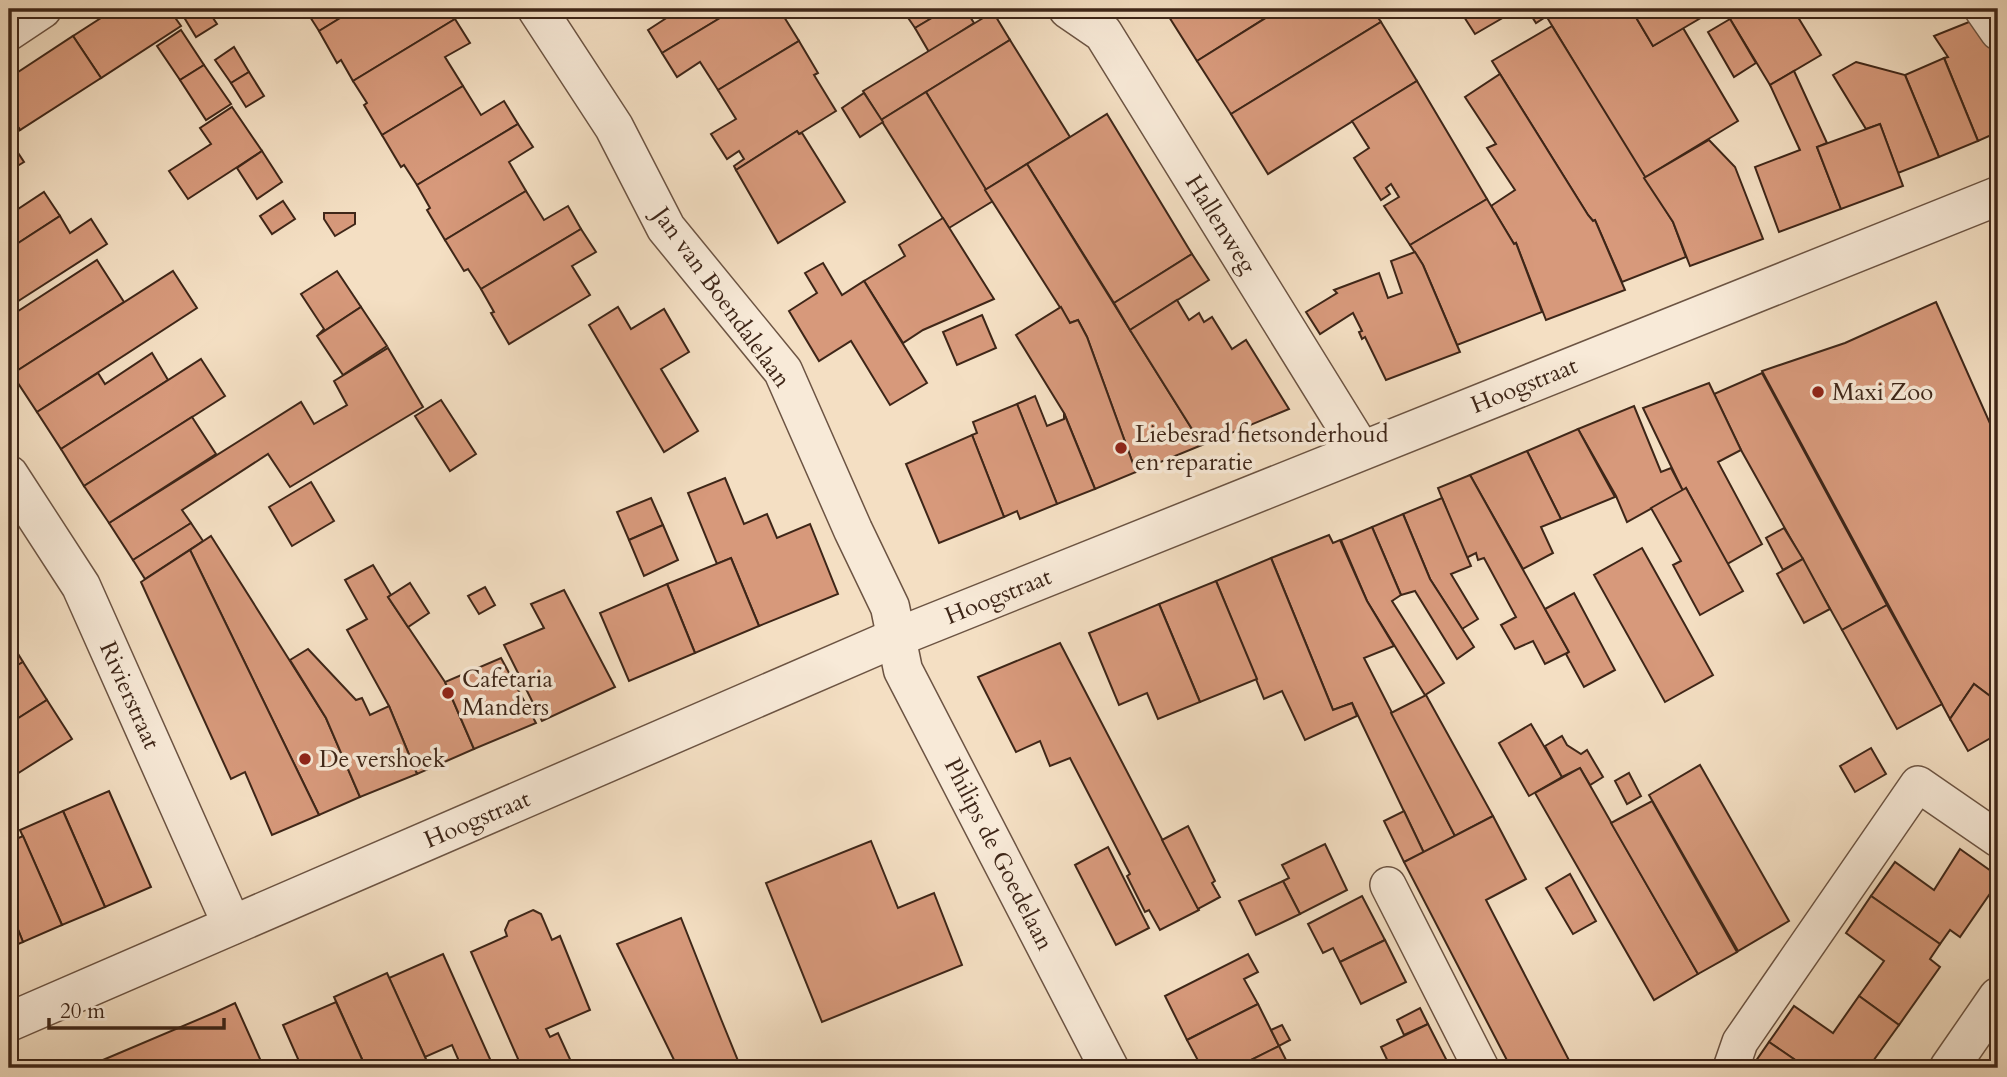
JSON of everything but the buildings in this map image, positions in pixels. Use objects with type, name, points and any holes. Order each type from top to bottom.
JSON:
[{"type":"street","points":[[9,30],[42,9]]},
{"type":"street","name":"Jan van Boendalelaan","points":[[537,9],[614,127],[666,228],[783,371],[890,607],[895,638]]},
{"type":"street","name":"Hallenweg","points":[[1068,9],[1103,33],[1361,450]]},
{"type":"street","name":"Hoogstraat","points":[[9,1022],[895,638],[1998,196]]},
{"type":"street","name":"Rivierstraat","points":[[9,475],[81,586],[232,925]]},
{"type":"street","name":"Philips de Goedelaan","points":[[895,638],[903,670],[1109,1068]]},
{"type":"street","points":[[1949,1068],[1998,997]]},
{"type":"lane","points":[[1982,9],[1998,32]]},
{"type":"lane","points":[[1706,1068],[1720,1048],[1736,1055],[1918,784],[1998,839]]},
{"type":"lane","points":[[1388,885],[1481,1068]]},
{"type":"place","name":"Maxi Zoo","points":[[1818,392]]},
{"type":"place","name":"Liebesrad fietsonderhoud en reparatie","points":[[1121,448]]},
{"type":"place","name":"Cafetaria Manders","points":[[448,693]]},
{"type":"place","name":"De vershoek","points":[[305,759]]}]
